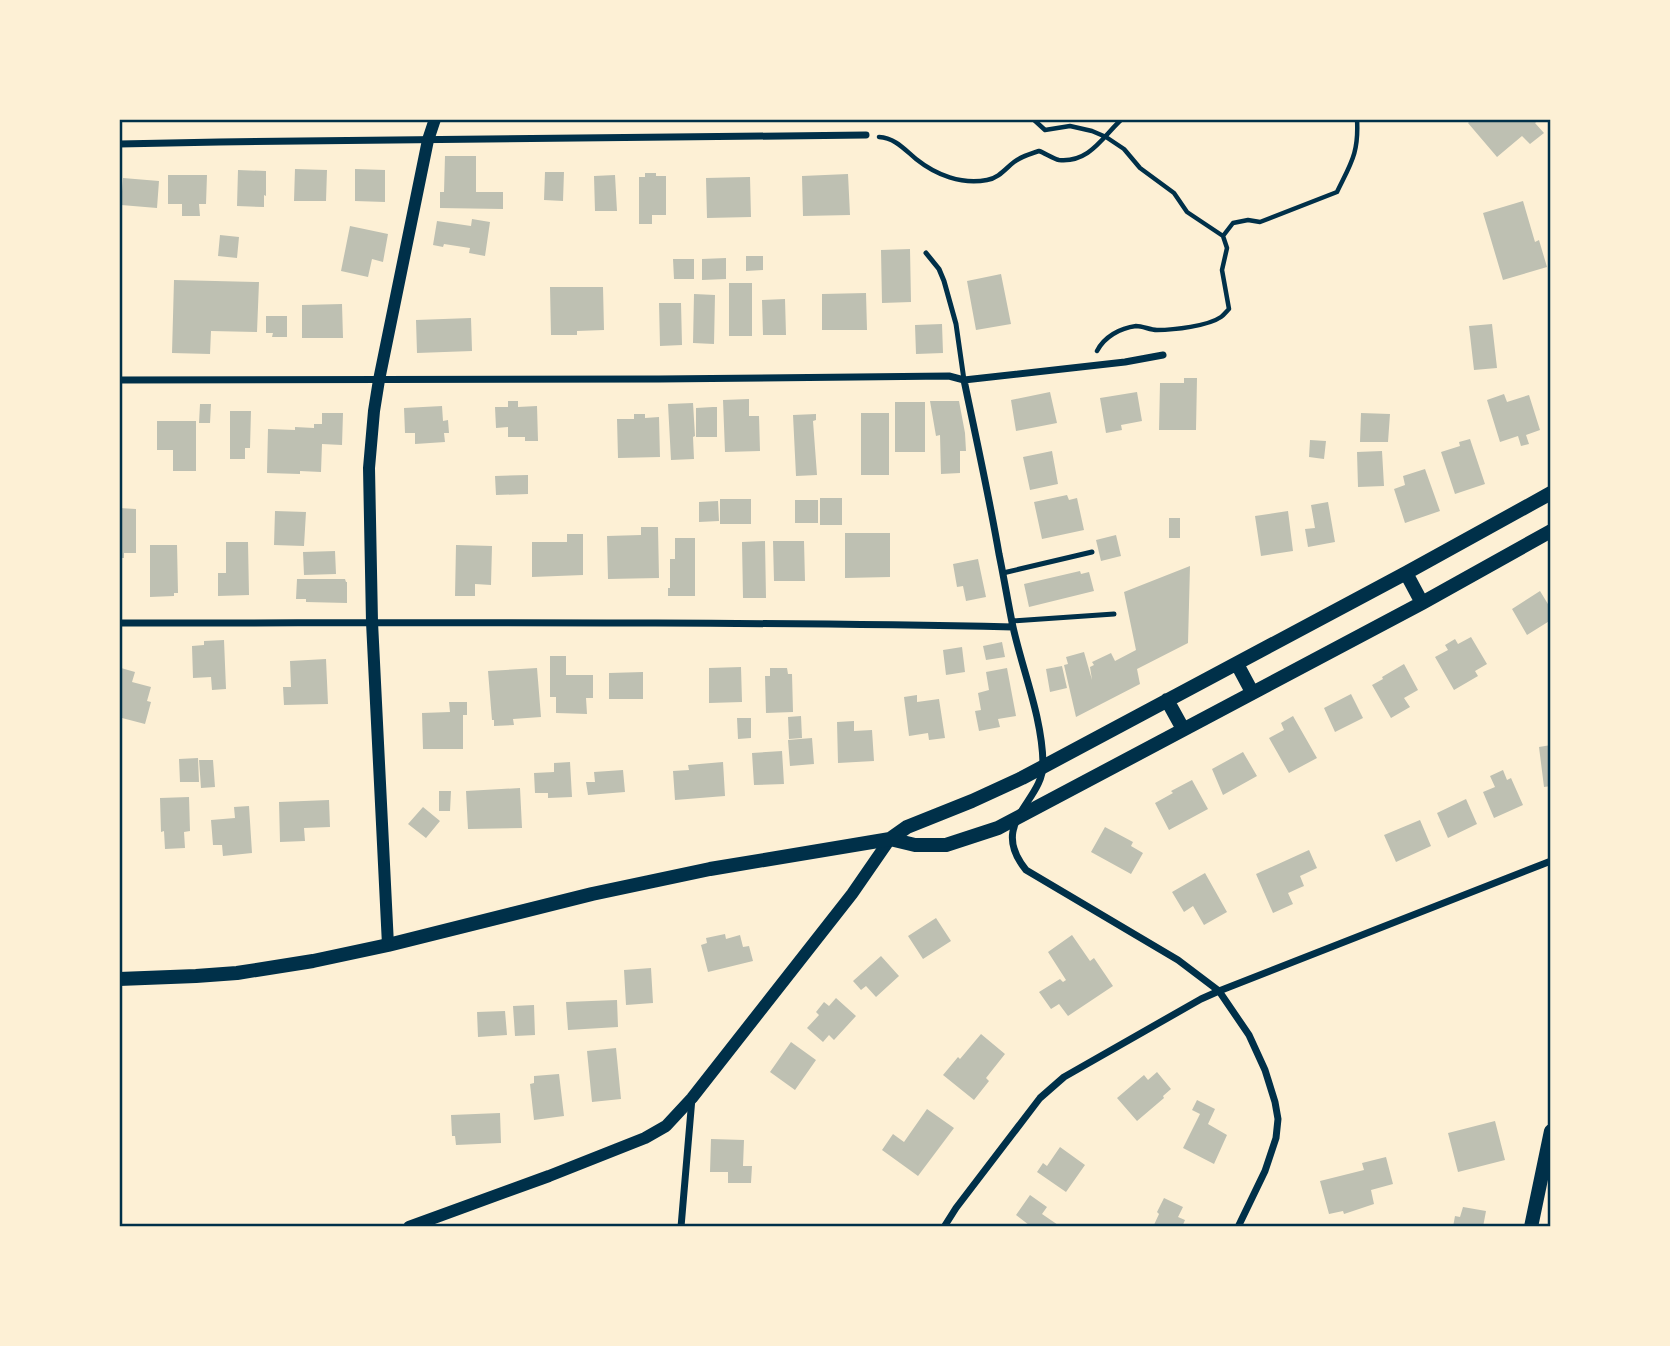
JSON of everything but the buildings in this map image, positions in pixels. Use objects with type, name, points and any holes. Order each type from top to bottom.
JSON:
[{"type":"main road","points":[[890,839],[907,827],[999,789],[1044,766],[1551,493]]},
{"type":"main road","points":[[119,979],[237,973],[313,961],[631,885],[890,839],[915,845],[946,845],[998,828],[1422,603],[1551,531]]},
{"type":"main road","points":[[1406,573],[1422,603]]},
{"type":"main road","points":[[1237,664],[1252,692]]},
{"type":"main road","points":[[1167,700],[1183,729]]},
{"type":"main road","points":[[1531,1227],[1551,1131]]},
{"type":"street","points":[[388,945],[372,622],[369,468],[379,380],[428,141],[435,119]]},
{"type":"street","points":[[119,145],[866,135]]},
{"type":"street","points":[[119,380],[949,376],[964,380],[1125,362],[1163,355]]},
{"type":"street","points":[[964,380],[1013,624],[1038,726],[1044,766],[1038,783],[1017,817],[1013,850],[1026,870],[1178,960],[1219,991],[1249,1035],[1265,1070],[1278,1119],[1276,1139],[1265,1171],[1238,1227]]},
{"type":"street","points":[[119,623],[1013,624]]},
{"type":"street","points":[[409,1227],[549,1176],[645,1138],[666,1126],[692,1098],[852,894],[890,839]]},
{"type":"street","points":[[944,1227],[1040,1098],[1064,1077],[1219,991],[1551,861]]},
{"type":"street","points":[[681,1227],[692,1098]]},
{"type":"lane","points":[[926,253],[939,269],[944,281],[956,324],[964,380]]},
{"type":"lane","points":[[1003,573],[1093,552]]},
{"type":"lane","points":[[1013,624],[1114,614]]},
{"type":"path","points":[[1033,119],[1045,130],[1070,127],[1093,131],[1124,149],[1140,168],[1174,193],[1187,212],[1223,236],[1227,248],[1222,270],[1229,309],[1220,318],[1180,328],[1155,330],[1138,326],[1116,332],[1100,344],[1090,365]]},
{"type":"path","points":[[866,135],[886,137],[942,175],[963,182],[990,180],[1023,156],[1039,151],[1056,160],[1070,159],[1091,152],[1122,119]]},
{"type":"path","points":[[1223,236],[1233,223],[1248,220],[1260,222],[1337,192],[1356,153],[1357,119]]}]
